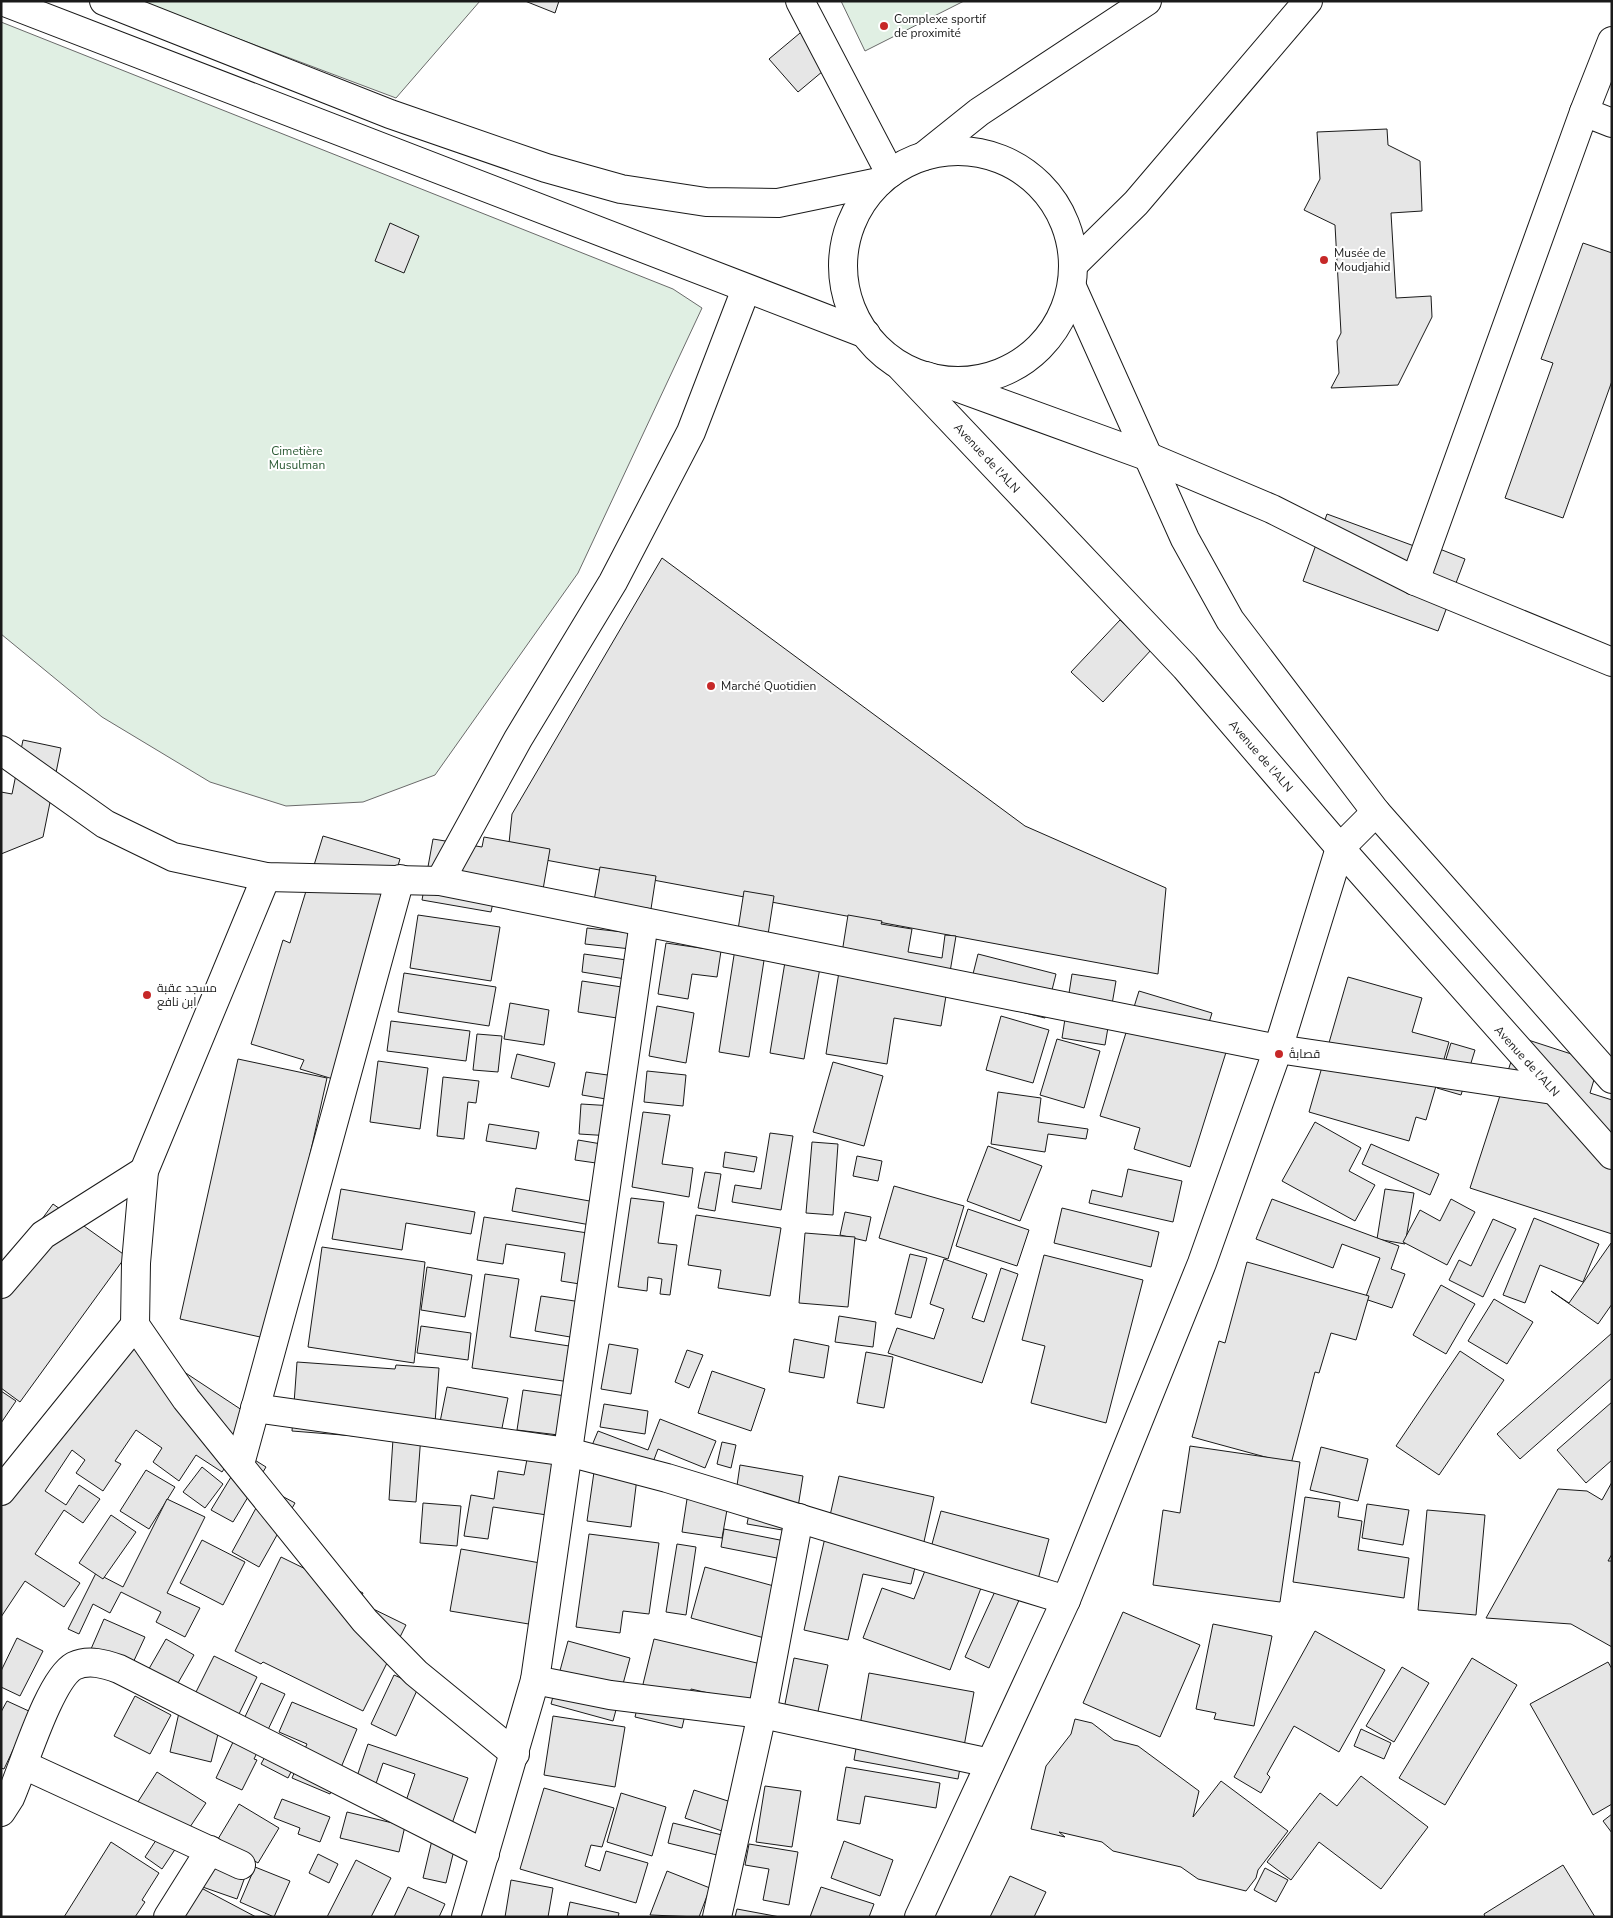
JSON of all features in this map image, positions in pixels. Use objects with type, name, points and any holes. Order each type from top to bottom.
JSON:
[{"type":"main road","points":[[2,1],[866,334]]},
{"type":"main road","points":[[104,1],[390,114],[546,168],[621,189],[706,202],[778,203],[884,178],[924,156],[979,112],[1147,1]]},
{"type":"main road","points":[[800,1],[884,178]]},
{"type":"main road","points":[[926,376],[964,381],[1002,373],[1035,353],[1059,323],[1073,276],[1308,1]]},
{"type":"main road","points":[[1415,581],[1584,112],[1612,41]]},
{"type":"main road","points":[[1584,112],[1612,123]]},
{"type":"main road","points":[[924,156],[960,151],[995,157],[1026,173],[1052,198],[1068,229],[1073,276],[1149,457],[1185,539],[1230,620],[1376,812],[1612,1079]]},
{"type":"main road","points":[[884,178],[860,206],[850,226],[843,264],[846,294],[857,322],[876,346],[900,366],[1149,457],[1272,509],[1415,581],[1612,662]]},
{"type":"main road","points":[[440,881],[518,738],[613,582],[691,432],[746,289]]},
{"type":"main road","name":"Avenue de l'ALN","points":[[900,366],[1184,667],[1340,848],[1612,1155]]},
{"type":"main road","points":[[1,750],[105,824],[173,857],[266,877],[440,881],[1278,1049],[1553,1090]]},
{"type":"main road","points":[[919,1917],[1066,1600],[1202,1263],[1278,1049],[1340,848],[1376,812]]},
{"type":"main road","points":[[266,877],[144,1171],[136,1263],[135,1325],[186,1399],[240,1464],[305,1550],[365,1621],[416,1673],[515,1754]]},
{"type":"main road","points":[[240,1464],[400,879]]},
{"type":"main road","points":[[466,1917],[535,1680],[644,922]]},
{"type":"main road","points":[[1,1284],[43,1235],[144,1171]]},
{"type":"main road","points":[[1,1491],[135,1325]]},
{"type":"main road","points":[[255,1408],[568,1452],[667,1478],[1066,1600]]},
{"type":"main road","points":[[717,1917],[762,1714],[799,1518]]},
{"type":"main road","points":[[1,1812],[10,1798],[24,1766],[52,1693],[66,1672],[79,1664],[100,1663],[119,1669],[484,1854]]},
{"type":"main road","points":[[535,1680],[610,1695],[762,1714],[990,1763]]},
{"type":"main road","points":[[24,1766],[241,1865]]},
{"type":"main road","points":[[168,1917],[210,1850]]},
{"type":"green space","points":[[138,1],[480,1],[396,98]]},
{"type":"green space","name":"Complexe sportif de proximité","points":[[841,1],[964,1],[865,51]]},
{"type":"green space","name":"Cimetière Musulman","points":[[1,22],[673,289],[702,308],[578,573],[435,775],[363,802],[286,806],[210,782],[102,717],[1,634]]},
{"type":"building","points":[[525,1],[559,1],[555,13]]},
{"type":"building","points":[[806,28],[835,61],[798,92],[769,59]]},
{"type":"building","points":[[1387,129],[1388,145],[1420,161],[1422,211],[1391,213],[1396,298],[1431,296],[1432,317],[1398,385],[1331,388],[1339,373],[1337,341],[1341,333],[1335,225],[1304,210],[1320,179],[1317,132]]},
{"type":"building","points":[[390,223],[419,236],[404,273],[375,261]]},
{"type":"building","points":[[1583,243],[1612,253],[1612,381],[1563,518],[1505,498],[1553,363],[1541,359]]},
{"type":"building","points":[[1327,514],[1425,550],[1427,544],[1465,559],[1438,631],[1303,581]]},
{"type":"building","name":"Marché Quotidien","points":[[662,558],[1025,826],[1166,888],[1158,974],[508,853],[512,814]]},
{"type":"building","points":[[1120,620],[1152,649],[1103,702],[1071,672]]},
{"type":"building","points":[[23,740],[61,748],[43,837],[1,854],[1,792],[12,794]]},
{"type":"building","points":[[323,836],[400,859],[333,1079],[300,1069],[304,1060],[251,1044],[283,940],[290,943]]},
{"type":"building","points":[[484,837],[550,849],[541,901],[495,893],[491,912],[422,900],[433,839],[482,847]]},
{"type":"building","points":[[600,867],[656,876],[649,922],[592,912]]},
{"type":"building","points":[[744,891],[774,896],[749,1057],[719,1052]]},
{"type":"building","points":[[418,915],[500,927],[491,981],[410,968]]},
{"type":"building","points":[[848,915],[882,921],[881,924],[912,929],[908,952],[942,958],[945,935],[956,936],[941,1026],[894,1018],[887,1064],[826,1054]]},
{"type":"building","points":[[587,928],[641,934],[640,950],[585,944]]},
{"type":"building","points":[[666,943],[721,951],[717,977],[692,974],[688,999],[658,994]]},
{"type":"building","points":[[584,954],[641,962],[638,981],[582,972]]},
{"type":"building","points":[[978,954],[1056,974],[1045,1018],[967,998]]},
{"type":"building","points":[[786,956],[821,962],[804,1059],[770,1053]]},
{"type":"building","points":[[404,973],[496,987],[489,1026],[398,1012]]},
{"type":"building","points":[[1072,974],[1116,981],[1105,1045],[1062,1038]]},
{"type":"building","points":[[1348,977],[1422,998],[1412,1032],[1449,1042],[1426,1120],[1416,1117],[1409,1141],[1309,1112]]},
{"type":"building","points":[[582,981],[635,989],[630,1020],[578,1012]]},
{"type":"building","points":[[1139,991],[1212,1013],[1204,1038],[1228,1046],[1190,1167],[1134,1149],[1140,1128],[1100,1116]]},
{"type":"building","points":[[510,1003],[549,1010],[544,1045],[504,1039]]},
{"type":"building","points":[[657,1006],[694,1013],[686,1063],[649,1056]]},
{"type":"building","points":[[1001,1016],[1049,1030],[1033,1083],[986,1070]]},
{"type":"building","points":[[391,1021],[470,1031],[466,1061],[387,1051]]},
{"type":"building","points":[[477,1034],[502,1036],[498,1072],[473,1070]]},
{"type":"building","points":[[1519,1037],[1599,1063],[1590,1093],[1612,1100],[1612,1234],[1470,1188]]},
{"type":"building","points":[[1057,1039],[1100,1051],[1084,1108],[1040,1095]]},
{"type":"building","points":[[1451,1043],[1475,1050],[1461,1095],[1437,1088]]},
{"type":"building","points":[[517,1054],[555,1063],[549,1087],[511,1078]]},
{"type":"building","points":[[238,1059],[327,1078],[269,1339],[180,1319]]},
{"type":"building","points":[[378,1061],[428,1068],[420,1129],[370,1122]]},
{"type":"building","points":[[833,1062],[883,1076],[864,1146],[813,1132]]},
{"type":"building","points":[[647,1071],[686,1075],[683,1106],[644,1102]]},
{"type":"building","points":[[586,1072],[622,1077],[618,1101],[582,1095]]},
{"type":"building","points":[[443,1077],[479,1081],[476,1103],[468,1102],[464,1139],[437,1136]]},
{"type":"building","points":[[998,1092],[1041,1098],[1038,1122],[1088,1129],[1086,1139],[1048,1134],[1045,1152],[991,1144]]},
{"type":"building","points":[[581,1104],[614,1106],[612,1136],[579,1134]]},
{"type":"building","points":[[643,1112],[670,1115],[662,1164],[693,1168],[689,1197],[632,1187]]},
{"type":"building","points":[[1315,1122],[1361,1148],[1349,1171],[1375,1185],[1355,1221],[1282,1181]]},
{"type":"building","points":[[489,1124],[539,1132],[536,1149],[486,1141]]},
{"type":"building","points":[[770,1133],[793,1136],[781,1210],[732,1202],[735,1185],[761,1189]]},
{"type":"building","points":[[578,1140],[613,1146],[610,1165],[575,1160]]},
{"type":"building","points":[[812,1142],[838,1144],[833,1215],[806,1213]]},
{"type":"building","points":[[1371,1144],[1439,1174],[1430,1195],[1362,1164]]},
{"type":"building","points":[[988,1146],[1042,1166],[1020,1221],[967,1201]]},
{"type":"building","points":[[725,1152],[757,1157],[754,1172],[723,1167]]},
{"type":"building","points":[[857,1156],[882,1161],[878,1181],[853,1176]]},
{"type":"building","points":[[1128,1169],[1182,1181],[1173,1222],[1089,1203],[1092,1190],[1122,1197]]},
{"type":"building","points":[[705,1172],[721,1174],[715,1211],[698,1208]]},
{"type":"building","points":[[894,1186],[964,1206],[948,1259],[879,1238]]},
{"type":"building","points":[[516,1188],[601,1203],[596,1226],[512,1211]]},
{"type":"building","points":[[341,1189],[475,1212],[471,1234],[406,1223],[402,1250],[332,1239]]},
{"type":"building","points":[[1385,1189],[1414,1193],[1405,1244],[1377,1239]]},
{"type":"building","points":[[631,1198],[664,1202],[658,1243],[677,1245],[670,1295],[660,1294],[662,1279],[648,1277],[647,1291],[618,1287]]},
{"type":"building","points":[[1272,1199],[1399,1246],[1391,1269],[1405,1274],[1392,1308],[1365,1299],[1380,1258],[1342,1244],[1333,1268],[1256,1239]]},
{"type":"building","points":[[1451,1199],[1475,1212],[1447,1265],[1403,1242],[1420,1210],[1440,1221]]},
{"type":"building","points":[[53,1204],[126,1256],[20,1402],[1,1388],[1,1275]]},
{"type":"building","points":[[1062,1208],[1159,1232],[1151,1267],[1054,1243]]},
{"type":"building","points":[[968,1209],[1029,1230],[1017,1266],[956,1246]]},
{"type":"building","points":[[845,1212],[871,1217],[866,1241],[840,1235]]},
{"type":"building","points":[[696,1215],[781,1228],[770,1296],[718,1288],[721,1270],[688,1265]]},
{"type":"building","points":[[484,1217],[594,1234],[586,1285],[561,1281],[565,1253],[506,1244],[503,1264],[477,1260]]},
{"type":"building","points":[[1534,1218],[1599,1244],[1583,1282],[1540,1265],[1525,1303],[1503,1295]]},
{"type":"building","points":[[1493,1219],[1516,1229],[1483,1297],[1449,1280],[1459,1260],[1471,1266]]},
{"type":"building","points":[[805,1233],[855,1237],[848,1307],[799,1303]]},
{"type":"building","points":[[1611,1243],[1612,1304],[1598,1324],[1551,1291],[1569,1303]]},
{"type":"building","points":[[322,1247],[425,1262],[414,1363],[308,1347]]},
{"type":"building","points":[[910,1254],[927,1258],[911,1318],[895,1314]]},
{"type":"building","points":[[1044,1255],[1143,1280],[1106,1423],[1031,1403],[1045,1346],[1022,1340]]},
{"type":"building","points":[[944,1259],[987,1274],[972,1318],[984,1322],[1001,1268],[1018,1274],[982,1383],[888,1353],[897,1328],[934,1339],[944,1309],[930,1304]]},
{"type":"building","points":[[1247,1262],[1369,1296],[1356,1340],[1331,1333],[1319,1373],[1315,1372],[1291,1464],[1192,1437],[1219,1341],[1225,1343]]},
{"type":"building","points":[[427,1267],[472,1275],[465,1317],[421,1310]]},
{"type":"building","points":[[485,1274],[519,1279],[510,1337],[589,1349],[584,1384],[472,1368]]},
{"type":"building","points":[[1441,1285],[1475,1304],[1446,1354],[1413,1335]]},
{"type":"building","points":[[541,1296],[588,1303],[582,1339],[535,1331]]},
{"type":"building","points":[[1494,1299],[1533,1322],[1507,1364],[1468,1341]]},
{"type":"building","points":[[839,1316],[876,1322],[873,1347],[835,1342]]},
{"type":"building","points":[[421,1326],[471,1333],[468,1360],[417,1353]]},
{"type":"building","points":[[119,1329],[257,1420],[222,1472],[196,1455],[179,1481],[153,1462],[162,1448],[136,1430],[115,1461],[121,1464],[103,1491],[76,1473],[85,1460],[72,1450],[45,1491],[66,1505],[79,1485],[100,1499],[83,1523],[64,1510],[35,1554],[80,1583],[64,1607],[25,1581],[1,1617],[1,1506]]},
{"type":"building","points":[[1612,1333],[1612,1378],[1520,1459],[1497,1434]]},
{"type":"building","points":[[794,1339],[829,1346],[824,1378],[789,1372]]},
{"type":"building","points":[[609,1344],[638,1349],[631,1394],[601,1389]]},
{"type":"building","points":[[687,1350],[703,1355],[689,1388],[675,1382]]},
{"type":"building","points":[[1460,1351],[1504,1380],[1439,1475],[1396,1446]]},
{"type":"building","points":[[866,1352],[893,1357],[884,1408],[857,1403]]},
{"type":"building","points":[[297,1362],[395,1369],[396,1365],[439,1368],[434,1437],[421,1435],[416,1502],[389,1500],[393,1439],[292,1431]]},
{"type":"building","points":[[712,1371],[765,1389],[751,1431],[698,1413]]},
{"type":"building","points":[[447,1387],[508,1398],[499,1443],[438,1432]]},
{"type":"building","points":[[523,1390],[573,1397],[567,1436],[517,1430]]},
{"type":"building","points":[[1,1391],[16,1401],[1,1423]]},
{"type":"building","points":[[1612,1402],[1612,1460],[1586,1483],[1557,1450]]},
{"type":"building","points":[[604,1404],[648,1411],[645,1434],[600,1427]]},
{"type":"building","points":[[660,1419],[716,1441],[705,1468],[658,1449],[647,1478],[588,1455],[598,1431],[648,1450]]},
{"type":"building","points":[[722,1442],[736,1445],[731,1468],[717,1464]]},
{"type":"building","points":[[1190,1446],[1300,1462],[1280,1602],[1153,1585],[1163,1510],[1180,1513]]},
{"type":"building","points":[[1321,1447],[1368,1459],[1358,1501],[1310,1490]]},
{"type":"building","points":[[245,1454],[266,1467],[233,1522],[211,1510]]},
{"type":"building","points":[[528,1454],[577,1461],[547,1515],[493,1507],[488,1539],[464,1536],[471,1495],[494,1499],[498,1471],[524,1475]]},
{"type":"building","points":[[740,1465],[803,1476],[794,1532],[747,1524],[750,1509],[734,1506]]},
{"type":"building","points":[[202,1467],[223,1484],[205,1508],[183,1492]]},
{"type":"building","points":[[146,1470],[175,1487],[149,1529],[120,1511]]},
{"type":"building","points":[[594,1472],[637,1478],[631,1527],[587,1521]]},
{"type":"building","points":[[839,1476],[934,1497],[921,1555],[918,1555],[911,1584],[863,1574],[848,1640],[804,1630]]},
{"type":"building","points":[[1612,1482],[1612,1554],[1608,1561],[1612,1561],[1612,1647],[1571,1624],[1486,1618],[1558,1489],[1587,1491],[1602,1500]]},
{"type":"building","points":[[689,1486],[730,1493],[722,1538],[682,1532]]},
{"type":"building","points":[[267,1488],[295,1503],[259,1567],[232,1552]]},
{"type":"building","points":[[1305,1497],[1340,1502],[1338,1517],[1362,1521],[1358,1550],[1409,1558],[1404,1598],[1293,1582]]},
{"type":"building","points":[[167,1499],[205,1517],[167,1593],[200,1608],[185,1637],[156,1622],[161,1612],[121,1592],[110,1613],[93,1604],[79,1634],[68,1629],[96,1573],[123,1587]]},
{"type":"building","points":[[423,1503],[461,1506],[457,1546],[420,1543]]},
{"type":"building","points":[[1367,1504],[1409,1510],[1403,1545],[1362,1538]]},
{"type":"building","points":[[1427,1510],[1485,1515],[1476,1615],[1418,1610]]},
{"type":"building","points":[[941,1511],[1049,1539],[1037,1583],[929,1555]]},
{"type":"building","points":[[111,1515],[136,1532],[103,1579],[79,1563]]},
{"type":"building","points":[[724,1529],[790,1542],[787,1560],[721,1547]]},
{"type":"building","points":[[589,1534],[659,1543],[649,1614],[623,1611],[620,1633],[576,1627]]},
{"type":"building","points":[[202,1540],[245,1562],[223,1605],[180,1583]]},
{"type":"building","points":[[677,1544],[696,1547],[686,1615],[666,1612]]},
{"type":"building","points":[[461,1549],[563,1567],[553,1628],[450,1611]]},
{"type":"building","points":[[281,1557],[330,1581],[332,1577],[363,1593],[359,1602],[406,1625],[363,1711],[263,1662],[261,1664],[235,1651]]},
{"type":"building","points":[[705,1567],[781,1588],[768,1639],[691,1618]]},
{"type":"building","points":[[926,1568],[981,1588],[950,1670],[863,1638],[882,1588],[914,1599]]},
{"type":"building","points":[[997,1587],[1020,1598],[989,1668],[965,1657]]},
{"type":"building","points":[[1123,1612],[1200,1645],[1160,1737],[1083,1703]]},
{"type":"building","points":[[104,1619],[145,1637],[131,1667],[91,1649]]},
{"type":"building","points":[[1213,1624],[1272,1636],[1254,1726],[1214,1719],[1216,1713],[1196,1709]]},
{"type":"building","points":[[1315,1631],[1385,1670],[1339,1752],[1294,1726],[1267,1774],[1270,1777],[1261,1793],[1234,1777]]},
{"type":"building","points":[[17,1638],[43,1651],[20,1696],[1,1687],[1,1671]]},
{"type":"building","points":[[166,1639],[194,1655],[166,1704],[138,1688]]},
{"type":"building","points":[[654,1639],[774,1667],[765,1706],[691,1689],[682,1728],[635,1717]]},
{"type":"building","points":[[568,1641],[630,1658],[613,1721],[551,1704]]},
{"type":"building","points":[[214,1656],[257,1677],[238,1716],[195,1694]]},
{"type":"building","points":[[794,1658],[828,1665],[817,1716],[784,1709]]},
{"type":"building","points":[[1472,1658],[1517,1685],[1445,1805],[1399,1778]]},
{"type":"building","points":[[1608,1662],[1612,1669],[1612,1804],[1593,1815],[1530,1704]]},
{"type":"building","points":[[1402,1667],[1429,1683],[1394,1742],[1366,1726]]},
{"type":"building","points":[[869,1673],[974,1692],[958,1779],[854,1760]]},
{"type":"building","points":[[394,1675],[419,1686],[396,1736],[371,1724]]},
{"type":"building","points":[[261,1683],[285,1694],[254,1759],[257,1760],[242,1790],[216,1778]]},
{"type":"building","points":[[135,1696],[171,1715],[150,1754],[114,1736]]},
{"type":"building","points":[[7,1701],[31,1712],[4,1769],[1,1768],[1,1712]]},
{"type":"building","points":[[292,1702],[357,1729],[330,1794],[292,1778],[307,1744],[279,1732]]},
{"type":"building","points":[[181,1704],[223,1714],[211,1762],[170,1752]]},
{"type":"building","points":[[553,1716],[625,1727],[615,1787],[544,1775]]},
{"type":"building","points":[[1075,1719],[1092,1723],[1114,1740],[1138,1746],[1199,1791],[1193,1817],[1221,1781],[1288,1831],[1258,1870],[1256,1878],[1246,1891],[1198,1879],[1181,1867],[1113,1851],[1102,1842],[1059,1832],[1065,1837],[1031,1829],[1046,1766],[1071,1734]]},
{"type":"building","points":[[1361,1729],[1391,1743],[1384,1759],[1354,1746]]},
{"type":"building","points":[[273,1742],[299,1756],[288,1778],[261,1764]]},
{"type":"building","points":[[368,1744],[468,1778],[448,1835],[400,1819],[415,1774],[383,1763],[369,1804],[350,1797]]},
{"type":"building","points":[[846,1767],[940,1783],[936,1808],[865,1796],[860,1824],[837,1820]]},
{"type":"building","points":[[157,1772],[206,1803],[162,1869],[145,1857],[164,1828],[134,1808]]},
{"type":"building","points":[[1361,1776],[1428,1827],[1381,1889],[1319,1842],[1291,1880],[1267,1862],[1320,1793],[1337,1806]]},
{"type":"building","points":[[765,1786],[801,1791],[792,1847],[756,1842]]},
{"type":"building","points":[[544,1788],[614,1808],[602,1847],[591,1845],[585,1866],[600,1871],[606,1851],[648,1863],[636,1903],[520,1869]]},
{"type":"building","points":[[694,1790],[731,1802],[722,1831],[685,1818]]},
{"type":"building","points":[[621,1793],[666,1807],[652,1856],[607,1842]]},
{"type":"building","points":[[282,1799],[330,1817],[320,1842],[298,1834],[300,1828],[274,1818]]},
{"type":"building","points":[[239,1804],[279,1828],[258,1863],[218,1839]]},
{"type":"building","points":[[347,1812],[405,1826],[399,1852],[340,1838]]},
{"type":"building","points":[[1612,1814],[1612,1833],[1603,1821]]},
{"type":"building","points":[[673,1823],[722,1835],[717,1855],[668,1843]]},
{"type":"building","points":[[432,1840],[455,1846],[446,1883],[423,1878]]},
{"type":"building","points":[[844,1841],[893,1860],[880,1896],[831,1878]]},
{"type":"building","points":[[111,1842],[159,1873],[142,1900],[145,1902],[135,1917],[64,1917]]},
{"type":"building","points":[[749,1844],[798,1852],[789,1905],[763,1900],[769,1869],[745,1865]]},
{"type":"building","points":[[207,1847],[250,1863],[237,1899],[194,1884]]},
{"type":"building","points":[[318,1854],[338,1864],[329,1883],[309,1873]]},
{"type":"building","points":[[356,1860],[391,1878],[371,1917],[327,1917]]},
{"type":"building","points":[[1563,1865],[1595,1917],[1485,1917],[1484,1914]]},
{"type":"building","points":[[255,1867],[290,1881],[274,1917],[240,1902]]},
{"type":"building","points":[[1265,1868],[1288,1880],[1276,1902],[1254,1890]]},
{"type":"building","points":[[667,1871],[710,1888],[699,1917],[650,1915]]},
{"type":"building","points":[[1010,1876],[1046,1892],[1034,1917],[990,1917]]},
{"type":"building","points":[[511,1880],[553,1888],[548,1917],[505,1917]]},
{"type":"building","points":[[188,1881],[256,1917],[182,1917]]},
{"type":"building","points":[[408,1887],[445,1904],[439,1917],[394,1917]]},
{"type":"building","points":[[821,1887],[874,1904],[869,1917],[810,1917]]},
{"type":"building","points":[[570,1902],[619,1913],[618,1917],[567,1917]]},
{"type":"building","points":[[737,1909],[780,1917],[735,1917]]},
{"type":"place","name":"Complexe sportif de proximité","points":[[884,26]]},
{"type":"place","name":"Musée de Moudjahid","points":[[1324,260]]},
{"type":"place","name":"Marché Quotidien","points":[[711,686]]},
{"type":"place","name":"مسجد عقبة ابن نافع","points":[[147,995]]},
{"type":"place","name":"قصابةُ","points":[[1279,1054]]}]
